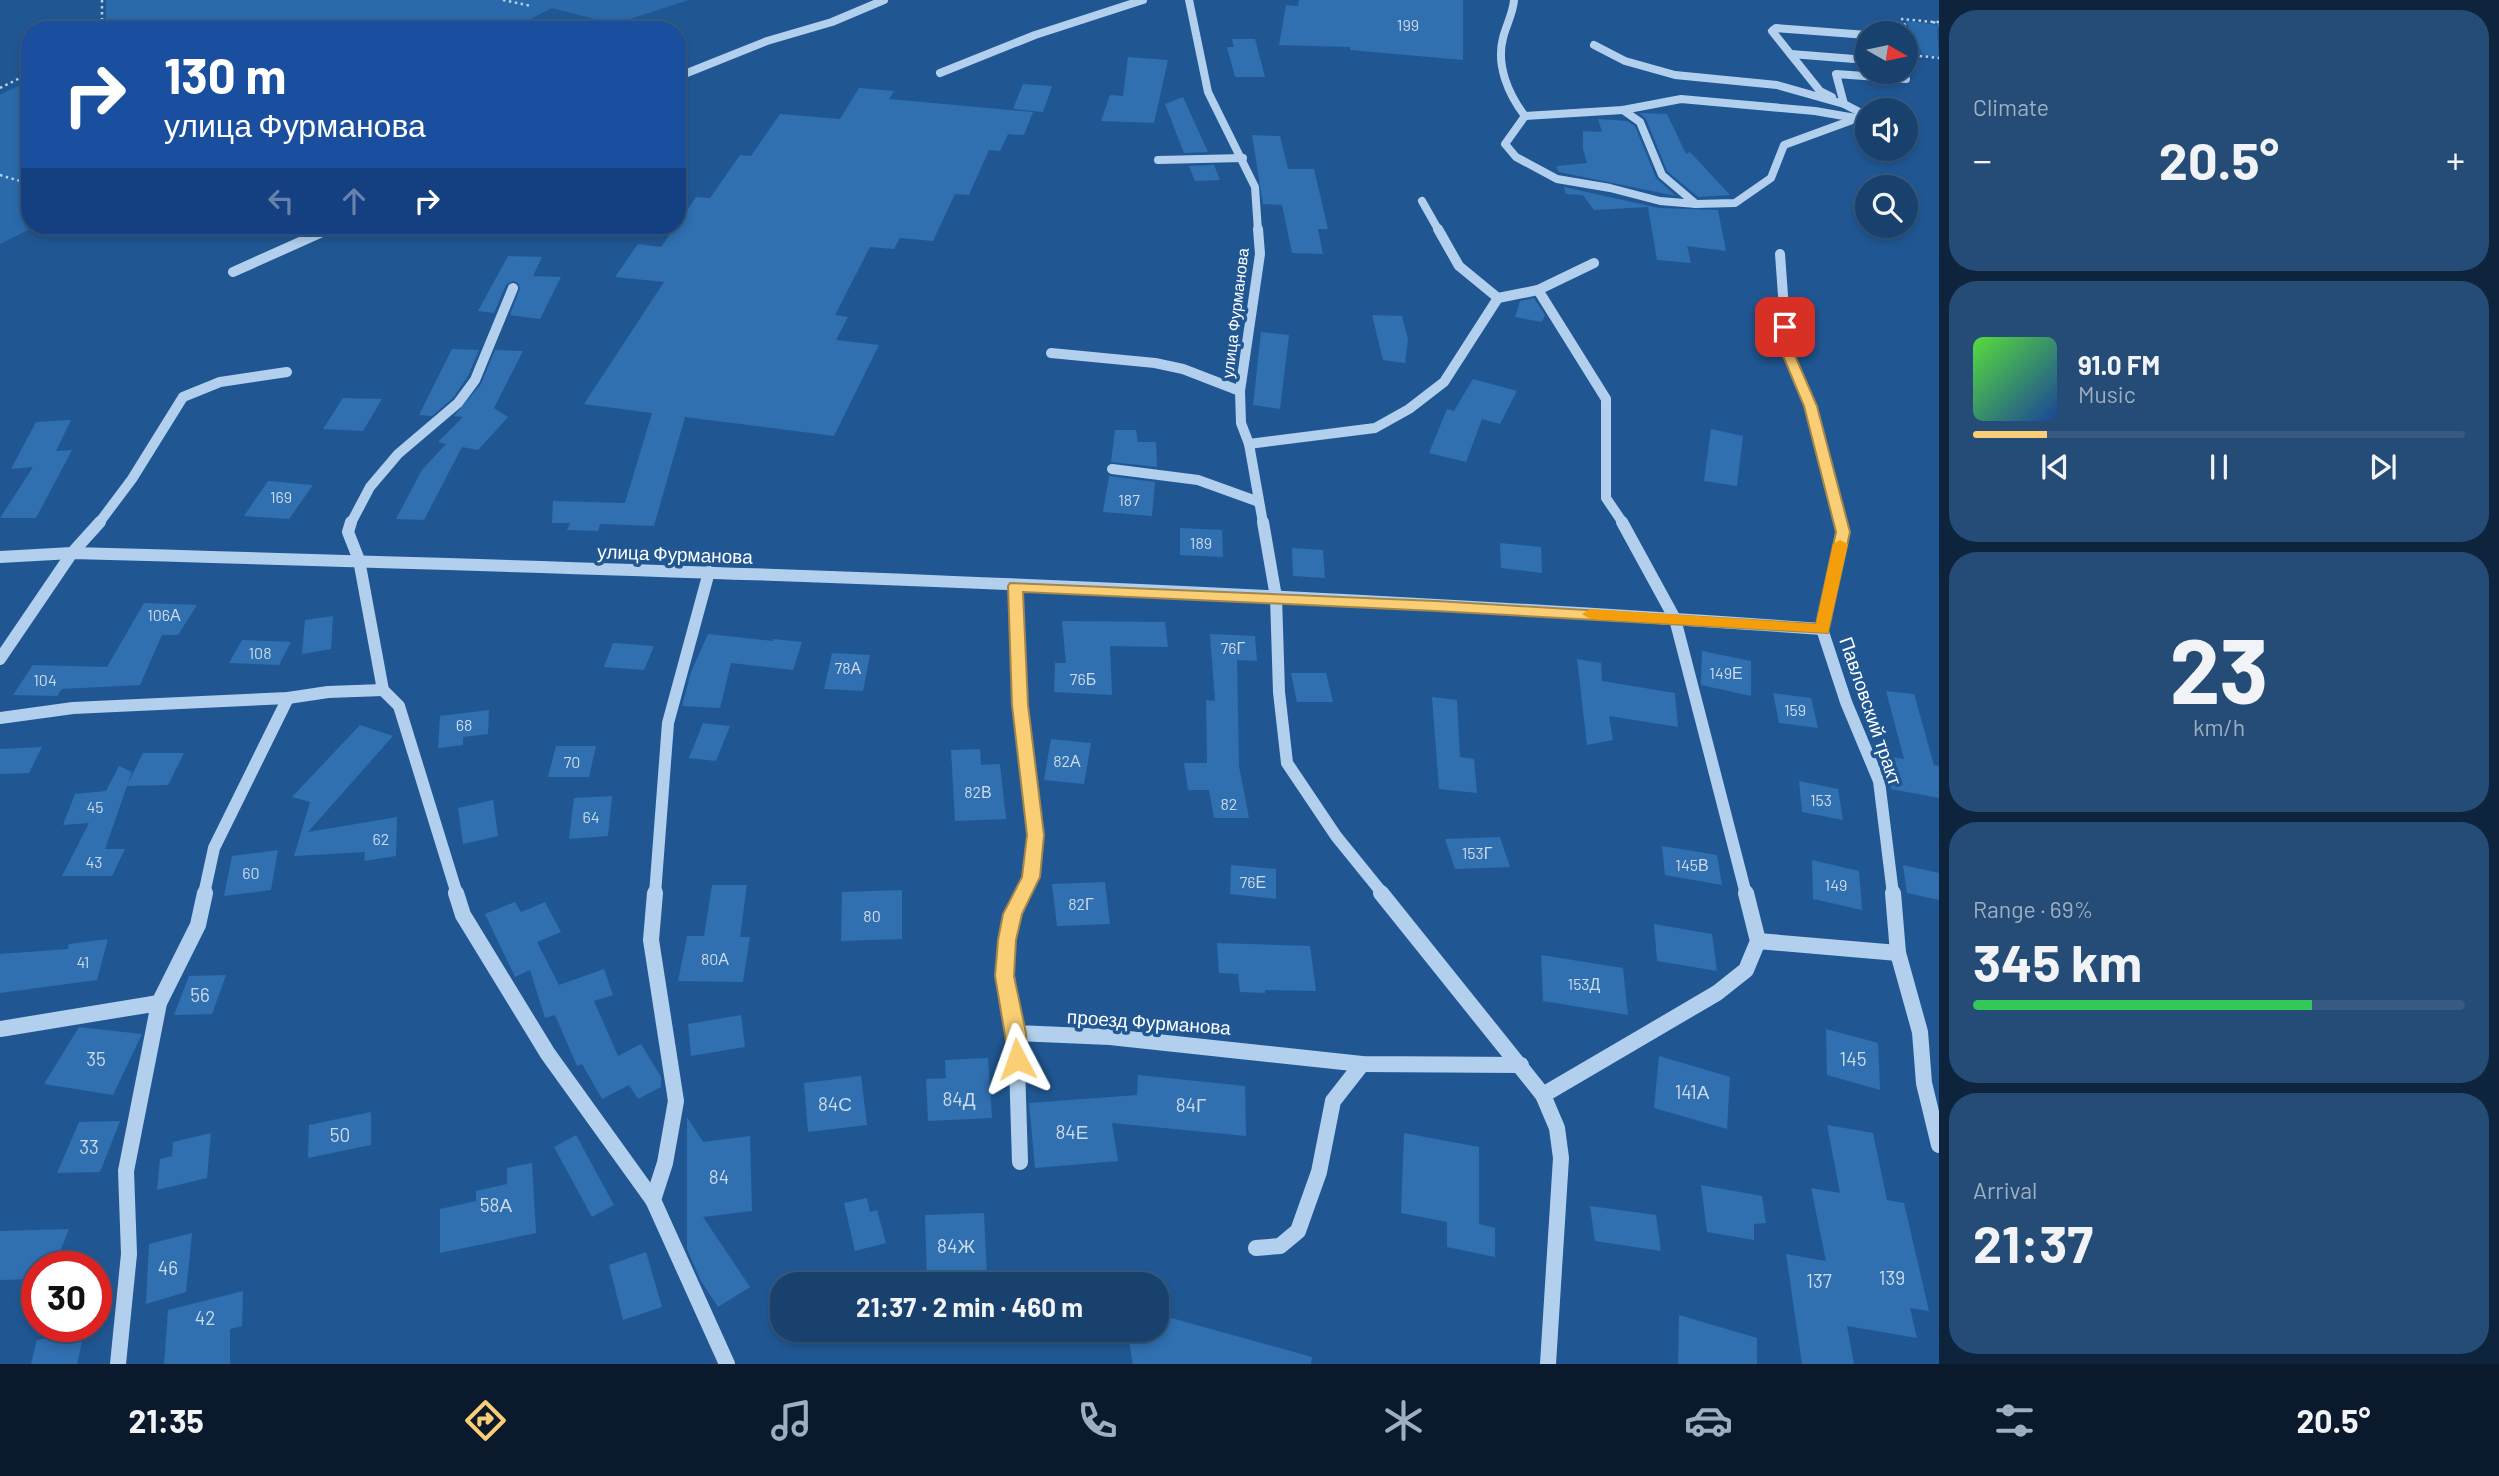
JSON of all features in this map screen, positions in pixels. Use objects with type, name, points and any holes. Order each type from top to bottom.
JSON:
[{"type":"street","points":[[686,74],[767,41],[832,22],[884,0]]},
{"type":"street","points":[[940,73],[1135,0],[1143,0]]},
{"type":"street","name":"улица Фурманова","points":[[1189,0],[1209,92],[1255,187],[1260,254],[1240,391],[1241,423],[1249,444],[1276,597]]},
{"type":"street","points":[[1514,0],[1502,42],[1504,76],[1517,107],[1525,117]]},
{"type":"street","points":[[1855,34],[1776,28],[1772,31],[1820,91],[1855,111]]},
{"type":"street","points":[[1594,46],[1625,61],[1675,75],[1777,85],[1844,104]]},
{"type":"street","points":[[1791,54],[1855,60]]},
{"type":"street","points":[[1844,104],[1836,74],[1855,75]]},
{"type":"street","points":[[1855,119],[1784,145],[1771,178],[1735,203],[1660,201],[1610,188],[1556,179],[1516,157],[1505,144],[1525,117],[1622,110],[1681,99],[1815,111],[1855,119]]},
{"type":"street","points":[[1622,110],[1640,122],[1662,175],[1696,204]]},
{"type":"street","points":[[1158,160],[1242,158]]},
{"type":"street","points":[[1422,201],[1459,266],[1498,298]]},
{"type":"street","points":[[233,272],[317,235]]},
{"type":"street","name":"Павловский тракт","points":[[1780,254],[1787,351],[1810,406],[1843,532],[1822,629],[1846,702],[1879,781],[1891,864],[1898,953],[1920,1032],[1924,1083],[1939,1145]]},
{"type":"street","points":[[1249,444],[1375,428],[1409,410],[1444,382],[1498,298],[1538,290],[1594,263]]},
{"type":"street","points":[[513,288],[475,380],[458,403],[398,454],[370,487],[352,519],[348,532],[359,560],[383,690],[398,706],[463,915],[548,1054],[653,1200],[727,1364]]},
{"type":"street","points":[[1538,290],[1606,399],[1605,498],[1632,537],[1647,572],[1675,619],[1758,941],[1746,970],[1717,993],[1543,1095]]},
{"type":"street","points":[[1051,353],[1155,363],[1184,369],[1240,391]]},
{"type":"street","points":[[0,659],[72,553],[100,526],[125,493],[183,397],[197,388],[225,380],[287,372]]},
{"type":"street","points":[[1112,469],[1198,480],[1259,502]]},
{"type":"street","name":"улица Фурманова","points":[[0,557],[72,553],[709,572],[1276,597],[1822,629]]},
{"type":"street","points":[[653,1200],[665,1163],[676,1101],[651,940],[668,723],[709,572]]},
{"type":"street","points":[[1015,586],[1020,705],[1036,835],[1031,877],[1012,914],[1005,976],[1016,1033],[1020,1162]]},
{"type":"street","points":[[1276,597],[1279,692],[1287,762],[1336,836],[1521,1065],[1543,1095],[1557,1128],[1561,1158],[1548,1364]]},
{"type":"street","points":[[0,718],[73,708],[288,698],[328,692],[383,690]]},
{"type":"street","points":[[118,1364],[129,1254],[127,1171],[159,1003],[198,925],[214,848],[288,698]]},
{"type":"street","points":[[1758,941],[1898,953]]},
{"type":"street","points":[[0,1028],[159,1003]]},
{"type":"street","name":"проезд Фурманова","points":[[1016,1033],[1110,1037],[1362,1063],[1521,1065]]},
{"type":"street","points":[[1256,1248],[1280,1245],[1298,1231],[1319,1172],[1333,1101],[1362,1063]]},
{"type":"path","points":[[102,0],[102,21]]},
{"type":"path","points":[[503,0],[531,6]]},
{"type":"path","points":[[1939,23],[1902,19],[1920,56],[1939,58]]},
{"type":"path","points":[[0,88],[21,78]]},
{"type":"path","points":[[0,175],[21,181]]},
{"type":"shaded area","points":[[106,0],[689,0],[623,21],[602,21],[552,8],[527,21],[106,21]]},
{"type":"shaded area","points":[[1918,22],[1939,25],[1939,57],[1923,55],[1918,45]]},
{"type":"shaded area","points":[[21,84],[21,234],[0,244],[0,95]]},
{"type":"building","points":[[1299,0],[1463,0],[1463,60],[1350,50],[1350,47],[1279,45],[1286,5],[1298,6]]},
{"type":"building","points":[[1232,39],[1255,39],[1265,77],[1235,77],[1227,47],[1234,47]]},
{"type":"building","points":[[1128,57],[1168,60],[1154,123],[1101,121],[1110,95],[1123,96]]},
{"type":"building","points":[[1023,84],[1052,86],[1043,112],[1013,109]]},
{"type":"building","points":[[859,88],[894,91],[889,99],[1033,112],[1024,135],[1008,134],[1000,151],[989,150],[969,195],[955,194],[933,241],[900,238],[894,249],[870,247],[835,315],[848,317],[836,340],[879,345],[834,436],[685,417],[654,526],[600,524],[598,531],[567,530],[570,523],[552,523],[553,501],[625,503],[652,413],[584,404],[664,282],[615,277],[638,244],[661,247],[669,235],[686,235],[686,211],[696,197],[710,198],[740,155],[751,156],[780,114],[840,119]]},
{"type":"building","points":[[1183,97],[1208,152],[1184,153],[1165,104]]},
{"type":"building","points":[[1640,113],[1667,114],[1686,154],[1690,152],[1730,195],[1698,197],[1667,171],[1646,119]]},
{"type":"building","points":[[1598,119],[1627,121],[1635,126],[1656,178],[1676,196],[1559,172],[1556,166],[1587,163],[1583,149],[1583,131],[1602,132]]},
{"type":"building","points":[[1252,135],[1280,136],[1288,169],[1314,169],[1328,229],[1318,229],[1323,254],[1292,253],[1282,205],[1263,204]]},
{"type":"building","points":[[1214,165],[1220,180],[1195,181],[1189,166]]},
{"type":"building","points":[[1564,187],[1659,208],[1718,210],[1726,251],[1687,246],[1691,263],[1657,260],[1648,207],[1594,210],[1583,195],[1566,194]]},
{"type":"building","points":[[508,256],[542,257],[533,276],[561,277],[540,319],[510,315],[520,288],[518,283],[513,281],[506,285],[494,313],[478,311]]},
{"type":"building","points":[[1534,298],[1545,315],[1542,322],[1515,317],[1520,301]]},
{"type":"building","points":[[1372,315],[1402,316],[1408,339],[1405,363],[1383,360]]},
{"type":"building","points":[[1261,332],[1289,335],[1280,409],[1253,405]]},
{"type":"building","points":[[452,349],[479,350],[468,376],[453,398],[432,416],[419,415]]},
{"type":"building","points":[[495,350],[523,351],[494,408],[508,417],[478,450],[462,447],[424,520],[396,519],[422,470],[446,444],[438,442],[463,417],[454,416],[481,384]]},
{"type":"building","points":[[1473,379],[1517,391],[1500,424],[1482,419],[1466,462],[1429,453],[1447,409],[1454,411]]},
{"type":"building","points":[[343,398],[382,399],[363,431],[323,429]]},
{"type":"building","points":[[71,420],[56,451],[72,450],[36,518],[0,518],[33,467],[11,469],[36,422]]},
{"type":"building","points":[[1711,429],[1743,436],[1737,486],[1704,481]]},
{"type":"building","points":[[1115,430],[1136,430],[1138,442],[1156,442],[1157,467],[1111,462]]},
{"type":"building","points":[[1109,476],[1155,482],[1152,516],[1103,512]]},
{"type":"building","points":[[268,481],[313,485],[289,519],[244,516]]},
{"type":"building","points":[[1180,528],[1222,530],[1223,557],[1180,555]]},
{"type":"building","points":[[1500,543],[1541,547],[1542,573],[1501,568]]},
{"type":"building","points":[[1292,548],[1323,550],[1325,578],[1293,576]]},
{"type":"building","points":[[144,603],[197,605],[178,635],[162,635],[140,685],[62,689],[57,696],[13,695],[33,665],[107,667]]},
{"type":"building","points":[[333,616],[331,649],[302,654],[305,620]]},
{"type":"building","points":[[1062,621],[1165,622],[1168,647],[1110,646],[1112,695],[1054,692],[1055,663],[1066,663]]},
{"type":"building","points":[[708,634],[802,642],[793,670],[731,663],[720,708],[682,706],[691,672]]},
{"type":"building","points":[[1210,634],[1255,636],[1257,661],[1237,660],[1239,766],[1249,818],[1214,818],[1209,790],[1188,790],[1184,763],[1207,763],[1206,700],[1215,701]]},
{"type":"building","points":[[242,640],[291,642],[279,665],[229,663]]},
{"type":"building","points":[[613,643],[654,646],[644,670],[604,667]]},
{"type":"building","points":[[1702,651],[1751,661],[1751,696],[1701,685]]},
{"type":"building","points":[[832,653],[870,655],[863,691],[824,689]]},
{"type":"building","points":[[1577,659],[1601,663],[1602,681],[1675,693],[1678,727],[1609,716],[1613,740],[1587,745]]},
{"type":"building","points":[[1291,673],[1326,673],[1333,702],[1297,702]]},
{"type":"building","points":[[1886,691],[1914,694],[1934,765],[1939,766],[1939,798],[1891,789],[1886,756],[1904,759]]},
{"type":"building","points":[[1773,693],[1811,698],[1818,728],[1779,723]]},
{"type":"building","points":[[1432,697],[1457,700],[1460,757],[1474,759],[1477,793],[1439,789]]},
{"type":"building","points":[[489,710],[488,734],[463,737],[463,745],[438,748],[440,716]]},
{"type":"building","points":[[703,723],[730,726],[716,761],[689,758]]},
{"type":"building","points":[[360,725],[393,736],[308,832],[397,817],[396,856],[364,861],[365,852],[294,856],[310,802],[292,797]]},
{"type":"building","points":[[1051,739],[1091,743],[1084,784],[1044,780]]},
{"type":"building","points":[[556,746],[596,746],[589,777],[548,777]]},
{"type":"building","points":[[42,747],[29,773],[0,774],[0,749]]},
{"type":"building","points":[[980,749],[981,765],[1000,764],[1006,819],[955,821],[951,750]]},
{"type":"building","points":[[143,753],[184,753],[168,785],[127,786],[105,849],[125,849],[112,876],[62,876],[89,823],[63,825],[75,794],[106,791],[119,766],[132,772],[127,785]]},
{"type":"building","points":[[1799,781],[1838,789],[1843,820],[1802,812]]},
{"type":"building","points":[[612,796],[608,836],[569,839],[574,798]]},
{"type":"building","points":[[493,800],[498,836],[463,844],[458,808]]},
{"type":"building","points":[[1500,837],[1510,867],[1455,869],[1445,839]]},
{"type":"building","points":[[1662,846],[1717,855],[1722,885],[1665,875]]},
{"type":"building","points":[[278,850],[271,890],[224,896],[232,856]]},
{"type":"building","points":[[1812,860],[1859,871],[1862,910],[1813,899]]},
{"type":"building","points":[[1231,865],[1276,869],[1276,899],[1230,894]]},
{"type":"building","points":[[1903,865],[1939,873],[1939,900],[1907,893]]},
{"type":"building","points":[[1105,882],[1110,924],[1057,926],[1052,884]]},
{"type":"building","points":[[712,885],[747,885],[740,937],[750,937],[743,982],[678,981],[687,936],[704,936]]},
{"type":"building","points":[[902,890],[902,939],[841,941],[842,892]]},
{"type":"building","points":[[515,902],[521,912],[545,902],[561,932],[537,942],[559,985],[604,969],[613,995],[594,1001],[618,1056],[641,1044],[661,1077],[661,1087],[638,1099],[629,1085],[602,1099],[582,1064],[577,1066],[555,1015],[545,1018],[530,970],[515,977],[485,914]]},
{"type":"building","points":[[1654,924],[1712,934],[1717,971],[1657,961]]},
{"type":"building","points":[[108,939],[97,980],[0,993],[0,954],[68,949],[69,944]]},
{"type":"building","points":[[1217,943],[1310,946],[1316,991],[1240,992],[1238,974],[1219,973]]},
{"type":"building","points":[[1541,955],[1623,968],[1628,1015],[1543,1001]]},
{"type":"building","points":[[226,975],[212,1014],[174,1015],[189,976]]},
{"type":"building","points":[[741,1015],[745,1047],[691,1056],[688,1024]]},
{"type":"building","points":[[79,1027],[142,1034],[113,1095],[44,1084]]},
{"type":"building","points":[[1826,1029],[1878,1043],[1880,1090],[1827,1075]]},
{"type":"building","points":[[1659,1056],[1730,1077],[1727,1129],[1654,1108]]},
{"type":"building","points":[[988,1058],[992,1118],[928,1121],[926,1079],[946,1078],[945,1060]]},
{"type":"building","points":[[1138,1075],[1245,1086],[1246,1136],[1112,1123],[1118,1161],[1035,1168],[1029,1103],[1137,1095]]},
{"type":"building","points":[[861,1076],[867,1125],[808,1132],[804,1083]]},
{"type":"building","points":[[371,1112],[371,1145],[308,1158],[309,1125]]},
{"type":"building","points":[[687,1117],[703,1142],[750,1136],[752,1211],[703,1217],[750,1287],[718,1307],[701,1281],[687,1249]]},
{"type":"building","points":[[120,1121],[100,1172],[57,1173],[79,1122]]},
{"type":"building","points":[[1827,1125],[1873,1133],[1887,1200],[1904,1203],[1929,1311],[1910,1308],[1917,1338],[1847,1326],[1854,1364],[1802,1364],[1786,1254],[1826,1261],[1811,1188],[1840,1193]]},
{"type":"building","points":[[211,1133],[207,1178],[157,1190],[160,1159],[172,1156],[173,1142]]},
{"type":"building","points":[[1404,1133],[1479,1147],[1479,1224],[1495,1228],[1495,1257],[1447,1247],[1447,1222],[1401,1213]]},
{"type":"building","points":[[576,1135],[614,1205],[592,1217],[554,1147]]},
{"type":"building","points":[[532,1163],[536,1233],[440,1253],[440,1209],[476,1201],[476,1191],[507,1184],[507,1168]]},
{"type":"building","points":[[1701,1185],[1762,1196],[1766,1223],[1754,1224],[1754,1240],[1707,1232]]},
{"type":"building","points":[[867,1198],[870,1212],[877,1210],[886,1243],[855,1251],[844,1203]]},
{"type":"building","points":[[1590,1206],[1656,1215],[1661,1251],[1595,1241]]},
{"type":"building","points":[[984,1213],[987,1272],[927,1272],[925,1215]]},
{"type":"building","points":[[69,1229],[60,1251],[21,1251],[21,1279],[0,1280],[0,1231]]},
{"type":"building","points":[[192,1233],[186,1292],[146,1304],[149,1244]]},
{"type":"building","points":[[646,1252],[662,1307],[623,1320],[609,1265]]},
{"type":"building","points":[[243,1291],[242,1326],[230,1329],[230,1364],[164,1364],[168,1310]]},
{"type":"building","points":[[1679,1315],[1757,1338],[1757,1364],[1678,1364]]},
{"type":"building","points":[[1169,1317],[1312,1357],[1311,1364],[1133,1364],[1129,1342],[1169,1342]]},
{"type":"building","points":[[36,1342],[82,1342],[77,1364],[31,1364]]},
{"type":"slow traffic","points":[[1590,614],[1822,629],[1840,544]]},
{"type":"route","points":[[1017,1059],[1016,1033],[1005,976],[1007,940],[1012,914],[1031,877],[1036,835],[1020,705],[1015,586],[1276,597],[1822,629],[1843,532],[1810,406],[1787,351],[1785,327]]}]
